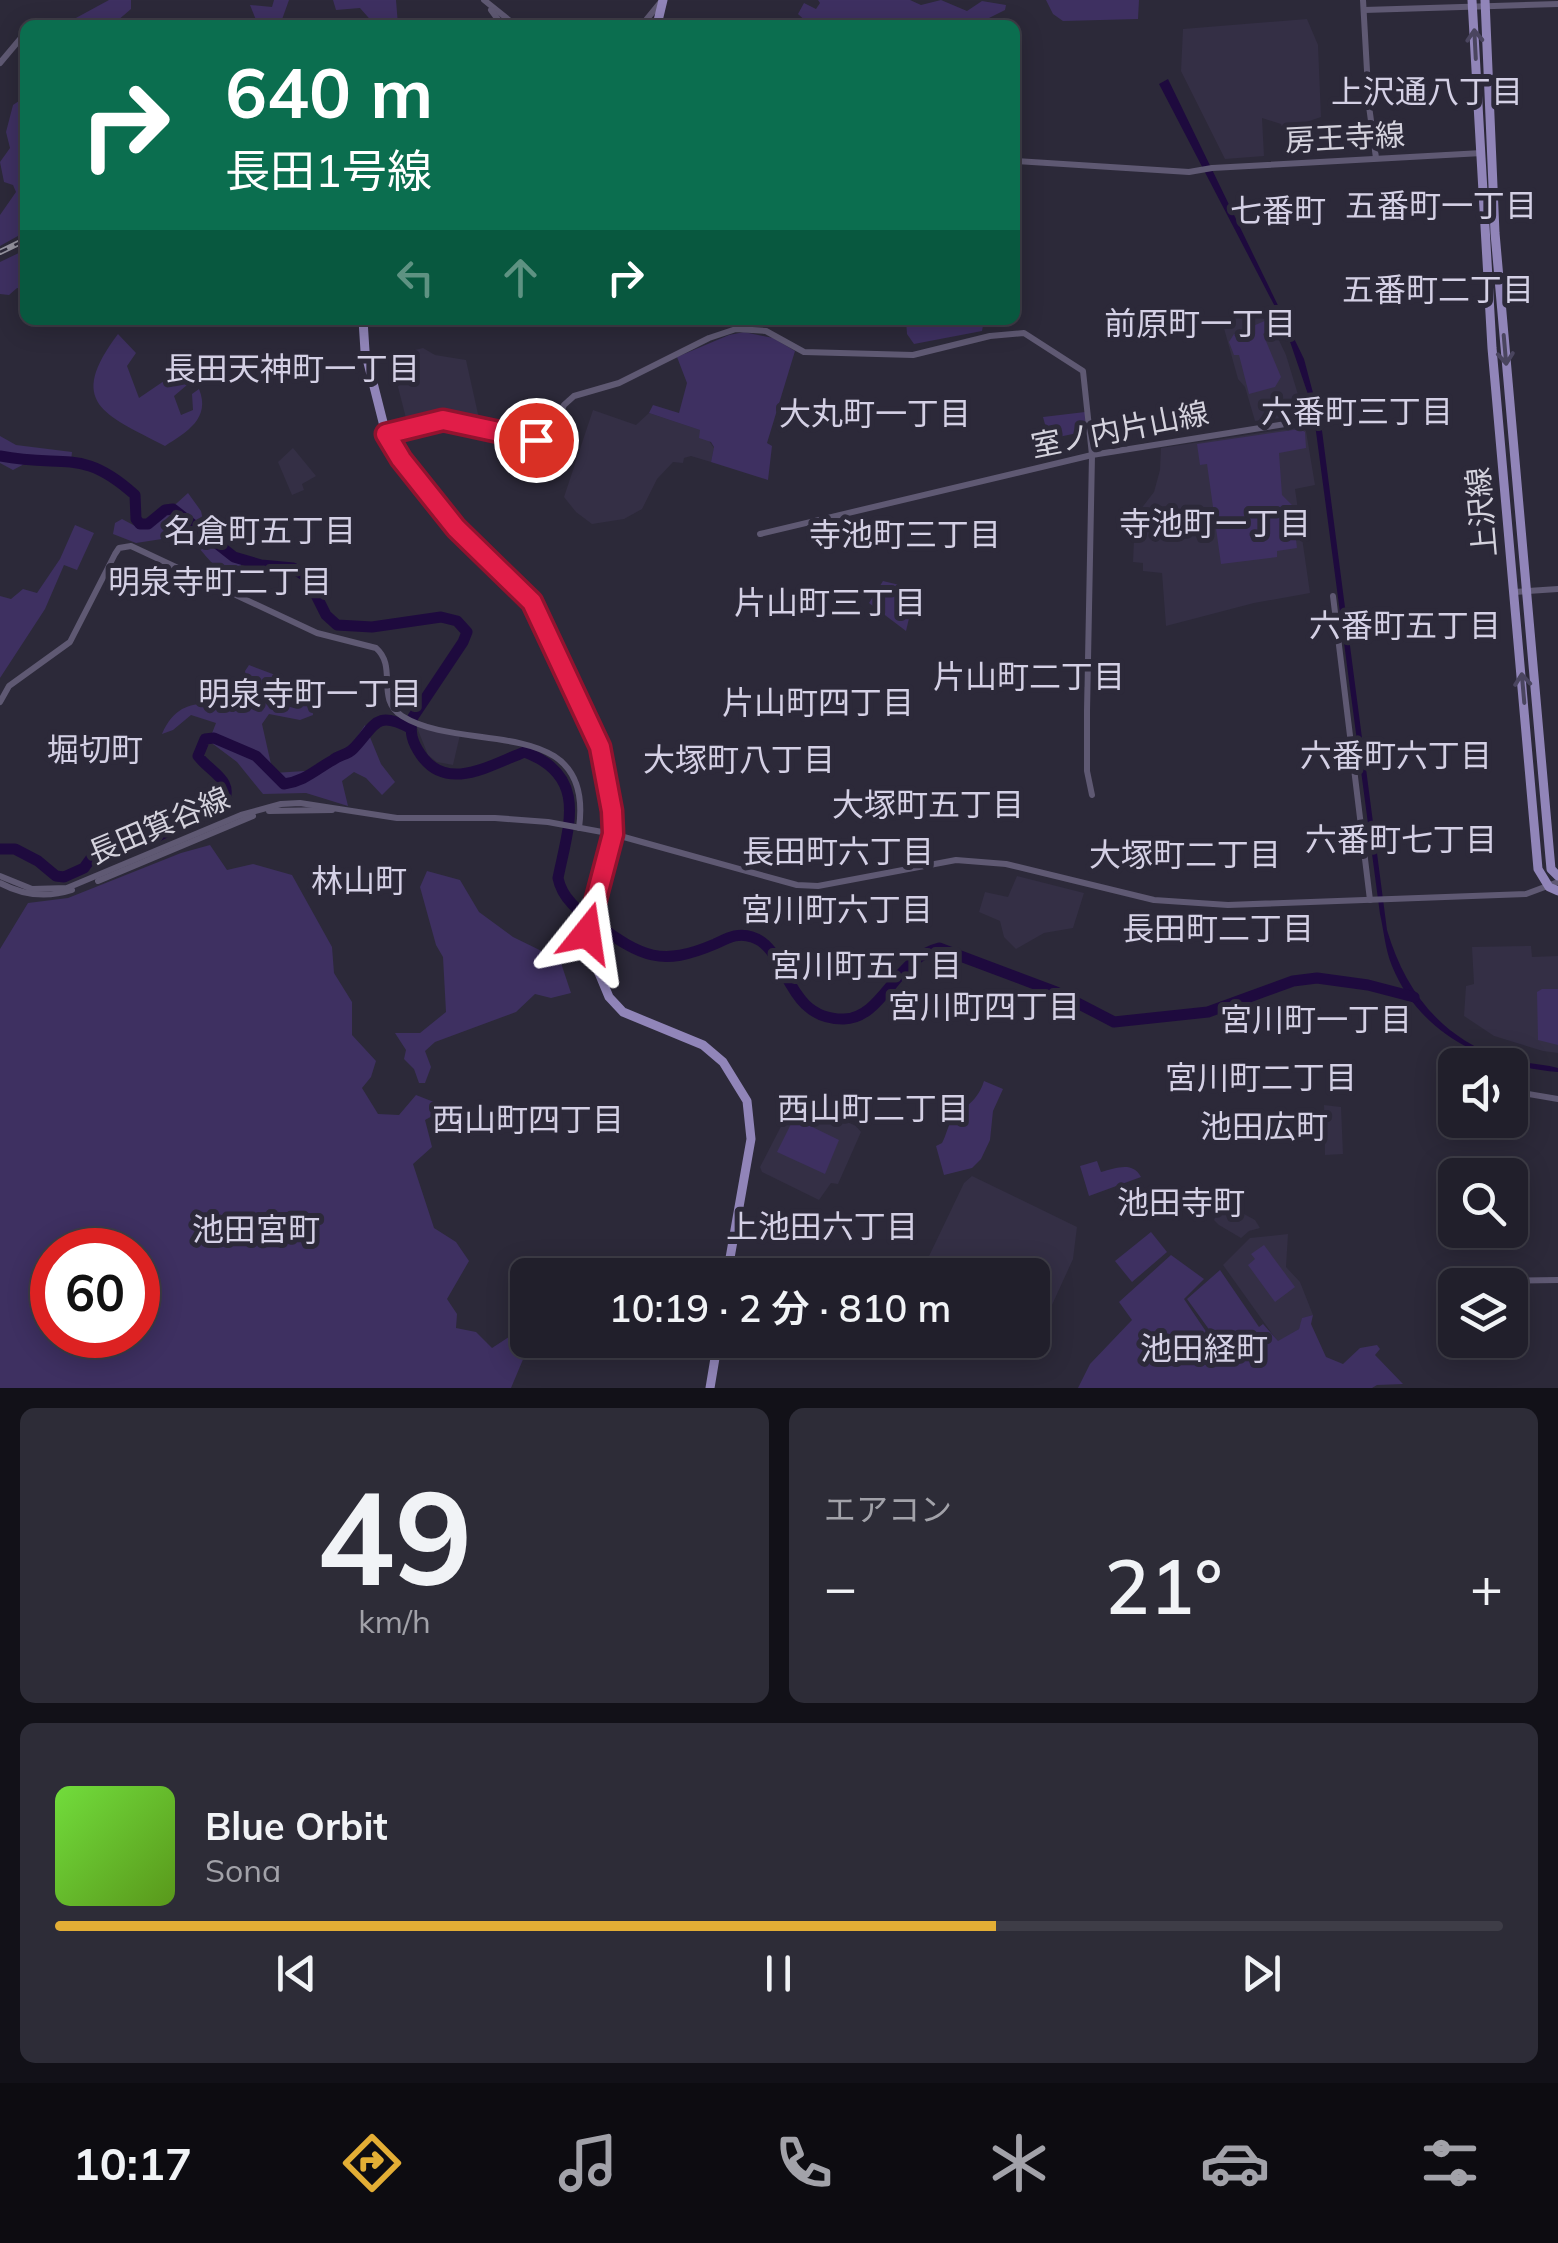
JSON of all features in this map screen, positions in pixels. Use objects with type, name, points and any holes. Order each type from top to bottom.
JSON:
[{"type":"main road","name":"上沢線","points":[[1486,2],[1495,233],[1551,870],[1556,884]]},
{"type":"main road","name":"上沢線","points":[[1473,3],[1492,348],[1538,870],[1556,884]]},
{"type":"main road","points":[[363,325],[365,351],[386,434],[456,528],[532,602],[600,747],[613,834],[587,933],[594,961],[615,1006],[702,1046],[723,1062],[747,1100],[751,1139],[730,1258]]},
{"type":"main road","points":[[710,1388],[715,1358]]},
{"type":"street","points":[[484,0],[509,20]]},
{"type":"street","points":[[646,20],[663,0]]},
{"type":"street","points":[[1364,0],[1369,106],[1376,158]]},
{"type":"street","points":[[1364,10],[1504,0]]},
{"type":"street","points":[[1486,2],[1558,4]]},
{"type":"street","points":[[0,63],[20,39]]},
{"type":"street","points":[[1480,154],[1492,148]]},
{"type":"street","name":"房王寺線","points":[[1020,161],[1189,172],[1480,154]]},
{"type":"street","points":[[386,434],[443,420],[542,440],[550,435],[564,404],[574,396],[619,383],[709,338],[736,329],[766,331],[804,352],[912,354],[1016,332],[1035,338],[1084,371],[1092,455],[1087,771],[1092,795]]},
{"type":"street","name":"室ノ内片山線","points":[[760,534],[1092,455],[1310,420]]},
{"type":"street","points":[[0,702],[10,686],[70,642],[115,554],[125,545],[317,633],[376,648],[387,663],[386,695],[390,704],[407,718],[533,745],[559,758],[577,784],[577,827]]},
{"type":"street","points":[[1514,592],[1558,589]]},
{"type":"street","points":[[1334,596],[1370,900]]},
{"type":"street","name":"長田箕谷線","points":[[0,880],[32,894],[65,893],[259,814],[286,809],[562,824],[613,834],[797,885],[860,880],[956,860],[1006,864],[1154,900],[1240,905],[1526,894],[1556,884]]},
{"type":"street","points":[[1528,1093],[1558,1099]]},
{"type":"street","points":[[1528,1281],[1558,1280]]},
{"type":"shaded area","points":[[109,0],[131,0],[131,9],[118,20],[72,20]]},
{"type":"shaded area","points":[[274,0],[289,0],[282,20],[256,20],[250,5],[272,7]]},
{"type":"shaded area","points":[[333,0],[396,0],[398,20],[371,20],[360,8],[336,10]]},
{"type":"shaded area","points":[[818,0],[910,0],[921,5],[941,0],[967,11],[982,1],[1006,5],[1005,10],[985,20],[805,20],[798,14],[804,3],[816,9]]},
{"type":"shaded area","points":[[1046,0],[1139,0],[1138,19],[1063,21],[1053,14]]},
{"type":"shaded area","points":[[1307,19],[1318,45],[1321,117],[1283,130],[1281,124],[1262,118],[1264,156],[1225,159],[1181,71],[1183,29]]},
{"type":"shaded area","points":[[1168,79],[1304,359],[1321,423],[1387,930],[1404,973],[1428,1009],[1461,1038],[1479,1048],[1459,1043],[1438,1028],[1404,990],[1392,966],[1380,914],[1313,409],[1284,324],[1159,84]]},
{"type":"shaded area","points":[[20,100],[20,235],[0,246],[0,215],[16,192],[13,185],[4,182],[0,162],[10,148],[6,132],[13,105]]},
{"type":"shaded area","points":[[20,252],[20,288],[9,295],[0,294],[0,262]]},
{"type":"shaded area","points":[[1257,307],[1263,319],[1268,317],[1286,355],[1303,411],[1300,416],[1255,421],[1245,387],[1238,379],[1222,321]]},
{"type":"shaded area","points":[[1267,320],[1271,329],[1263,334],[1281,377],[1275,387],[1249,394],[1239,355],[1234,355],[1229,342],[1234,334]]},
{"type":"shaded area","points":[[906,325],[983,325],[982,331],[914,344]]},
{"type":"shaded area","points":[[744,332],[773,338],[795,351],[767,443],[772,446],[768,480],[711,462],[714,447],[699,438],[700,430],[649,413],[653,405],[679,413],[687,383],[677,357]]},
{"type":"shaded area","points":[[118,334],[136,353],[127,366],[139,398],[186,366],[187,385],[174,396],[181,415],[193,410],[192,394],[199,389],[202,408],[195,423],[165,446],[125,425],[99,404],[94,391],[95,376]]},
{"type":"shaded area","points":[[423,348],[435,355],[466,360],[480,423],[443,416],[407,422],[390,356]]},
{"type":"shaded area","points":[[593,410],[636,425],[649,413],[701,430],[714,448],[711,462],[691,456],[684,458],[683,463],[673,462],[657,479],[642,509],[624,519],[592,524],[564,497]]},
{"type":"shaded area","points":[[1085,412],[1087,431],[1049,439],[1043,417]]},
{"type":"shaded area","points":[[1301,427],[1306,431],[1315,485],[1295,489],[1310,593],[1166,626],[1162,573],[1143,571],[1143,563],[1133,562],[1134,539],[1127,527],[1154,492],[1161,448]]},
{"type":"shaded area","points":[[1300,429],[1305,432],[1306,448],[1279,453],[1282,495],[1292,505],[1297,548],[1277,551],[1277,557],[1221,564],[1207,464],[1200,465],[1197,444]]},
{"type":"shaded area","points":[[0,436],[16,445],[72,452],[71,461],[28,462],[13,470],[0,463]]},
{"type":"shaded area","points":[[293,448],[316,476],[302,484],[304,490],[292,495],[278,462]]},
{"type":"shaded area","points":[[188,493],[201,511],[206,533],[221,533],[226,553],[242,562],[237,576],[224,579],[222,570],[180,534],[185,519],[174,514],[162,539],[136,543],[113,534],[115,523],[122,519],[137,527],[155,523]]},
{"type":"shaded area","points":[[75,525],[94,533],[77,570],[64,565],[45,609],[0,678],[0,596],[11,599],[23,589],[37,593],[60,559]]},
{"type":"shaded area","points":[[883,581],[916,589],[906,631],[869,603]]},
{"type":"shaded area","points":[[249,665],[278,676],[272,700],[268,701],[294,708],[304,698],[312,703],[313,715],[300,720],[269,714],[262,724],[273,773],[321,770],[332,755],[349,749],[365,725],[381,764],[395,782],[382,795],[354,772],[342,781],[348,806],[306,793],[263,794],[237,762],[209,741],[216,723],[191,715],[162,734],[182,709],[258,700],[249,697],[245,671]]},
{"type":"shaded area","points":[[416,725],[460,735],[453,765],[437,762],[428,755]]},
{"type":"shaded area","points":[[210,845],[227,870],[253,864],[292,875],[332,947],[334,973],[352,1002],[352,1035],[376,1061],[362,1088],[378,1114],[399,1115],[416,1095],[439,1104],[434,1115],[425,1120],[432,1147],[413,1164],[434,1228],[456,1242],[469,1261],[447,1299],[457,1314],[456,1328],[476,1332],[492,1348],[510,1336],[510,1358],[524,1358],[511,1388],[0,1388],[0,949],[28,903],[68,898]]},
{"type":"shaded area","points":[[427,871],[460,880],[479,912],[513,937],[560,960],[571,993],[551,998],[535,994],[516,1012],[435,1042],[425,1051],[431,1067],[425,1083],[419,1083],[414,1069],[404,1059],[406,1050],[395,1033],[420,1033],[446,1012],[443,957],[420,887]]},
{"type":"shaded area","points":[[1017,876],[1084,893],[1073,928],[1044,933],[1016,949],[1004,937],[1000,921],[979,912],[985,892],[1008,897]]},
{"type":"shaded area","points":[[1531,946],[1532,957],[1558,956],[1558,1053],[1494,1036],[1464,1016],[1466,986],[1474,984],[1472,947]]},
{"type":"shaded area","points":[[1558,989],[1558,1045],[1538,1040],[1537,992]]},
{"type":"shaded area","points":[[1528,1063],[1558,1068],[1558,1072],[1532,1069]]},
{"type":"shaded area","points":[[984,1081],[1003,1089],[993,1111],[990,1140],[972,1168],[944,1175],[936,1146],[942,1143],[952,1120],[975,1098]]},
{"type":"shaded area","points":[[799,1100],[856,1126],[861,1132],[838,1184],[831,1183],[819,1200],[762,1172],[760,1167],[792,1105]]},
{"type":"shaded area","points":[[1324,1105],[1341,1107],[1343,1154],[1325,1155]]},
{"type":"shaded area","points":[[794,1118],[839,1140],[825,1174],[777,1152]]},
{"type":"shaded area","points":[[1097,1161],[1101,1172],[1129,1167],[1141,1177],[1089,1196],[1080,1166]]},
{"type":"shaded area","points":[[972,1176],[1077,1227],[1073,1259],[1050,1309],[1050,1258],[928,1258],[964,1183]]},
{"type":"shaded area","points":[[1222,1202],[1255,1220],[1260,1228],[1241,1238],[1219,1225],[1214,1220]]},
{"type":"shaded area","points":[[1151,1232],[1167,1252],[1132,1282],[1115,1261]]},
{"type":"shaded area","points":[[1288,1234],[1286,1267],[1300,1282],[1313,1315],[1303,1318],[1299,1329],[1278,1342],[1223,1265],[1250,1238]]},
{"type":"shaded area","points":[[1264,1245],[1295,1287],[1275,1302],[1248,1265],[1255,1259],[1251,1254]]},
{"type":"shaded area","points":[[1171,1255],[1204,1279],[1184,1299],[1209,1336],[1208,1361],[1221,1346],[1187,1299],[1220,1270],[1259,1327],[1263,1324],[1278,1341],[1299,1329],[1302,1318],[1313,1315],[1311,1324],[1326,1357],[1343,1364],[1360,1348],[1377,1345],[1380,1349],[1375,1355],[1403,1384],[1372,1388],[1078,1388],[1090,1364],[1132,1320],[1119,1302]]},
{"type":"waterway","points":[[0,456],[71,462],[100,470],[135,495],[136,519],[140,524],[148,524],[165,510],[173,509],[234,557],[293,568],[307,577],[326,615],[337,625],[372,627],[441,617],[457,621],[467,632],[413,717],[413,741],[432,767],[444,773],[471,772],[525,752],[558,774],[569,804],[558,878],[563,892],[590,919],[640,951],[680,955],[733,936],[752,937],[774,955],[798,996],[810,1008],[824,1016],[844,1019],[869,1009],[911,964],[939,948],[1056,992],[1114,1022],[1208,1012],[1293,981],[1317,978],[1414,997]]},
{"type":"waterway","points":[[0,849],[15,849],[56,876],[64,877],[84,868],[99,847],[150,840],[223,804],[224,783],[198,756],[205,739],[214,738],[256,756],[284,784],[304,778],[351,751],[382,720],[410,728]]},
{"type":"railway","points":[[0,252],[20,242]]},
{"type":"district","name":"上沢通八丁目","points":[[1427,92]]},
{"type":"district","name":"五番町一丁目","points":[[1441,206]]},
{"type":"district","name":"七番町","points":[[1278,211]]},
{"type":"district","name":"五番町二丁目","points":[[1438,290]]},
{"type":"district","name":"前原町一丁目","points":[[1200,324]]},
{"type":"district","name":"長田天神町一丁目","points":[[292,369]]},
{"type":"district","name":"六番町三丁目","points":[[1357,412]]},
{"type":"district","name":"大丸町一丁目","points":[[875,414]]},
{"type":"district","name":"寺池町一丁目","points":[[1215,524]]},
{"type":"district","name":"名倉町五丁目","points":[[260,531]]},
{"type":"district","name":"寺池町三丁目","points":[[905,535]]},
{"type":"district","name":"明泉寺町二丁目","points":[[220,582]]},
{"type":"district","name":"片山町三丁目","points":[[830,603]]},
{"type":"district","name":"六番町五丁目","points":[[1405,626]]},
{"type":"district","name":"片山町二丁目","points":[[1029,677]]},
{"type":"district","name":"明泉寺町一丁目","points":[[310,694]]},
{"type":"district","name":"片山町四丁目","points":[[818,703]]},
{"type":"district","name":"堀切町","points":[[95,750]]},
{"type":"district","name":"六番町六丁目","points":[[1396,756]]},
{"type":"district","name":"大塚町八丁目","points":[[739,760]]},
{"type":"district","name":"大塚町五丁目","points":[[928,805]]},
{"type":"district","name":"六番町七丁目","points":[[1401,840]]},
{"type":"district","name":"長田町六丁目","points":[[838,852]]},
{"type":"district","name":"大塚町二丁目","points":[[1185,855]]},
{"type":"district","name":"林山町","points":[[359,881]]},
{"type":"district","name":"宮川町六丁目","points":[[837,910]]},
{"type":"district","name":"長田町二丁目","points":[[1218,929]]},
{"type":"district","name":"宮川町五丁目","points":[[866,966]]},
{"type":"district","name":"宮川町四丁目","points":[[984,1007]]},
{"type":"district","name":"宮川町一丁目","points":[[1316,1020]]},
{"type":"district","name":"宮川町二丁目","points":[[1261,1078]]},
{"type":"district","name":"西山町二丁目","points":[[873,1109]]},
{"type":"district","name":"西山町四丁目","points":[[528,1120]]},
{"type":"district","name":"池田広町","points":[[1264,1127]]},
{"type":"district","name":"池田寺町","points":[[1181,1203]]},
{"type":"district","name":"上池田六丁目","points":[[822,1227]]},
{"type":"district","name":"池田宮町","points":[[256,1230]]},
{"type":"district","name":"池田経町","points":[[1204,1349]]},
{"type":"route","points":[[536,440],[443,420],[386,434],[456,528],[532,602],[600,747],[613,834],[587,933]]}]
